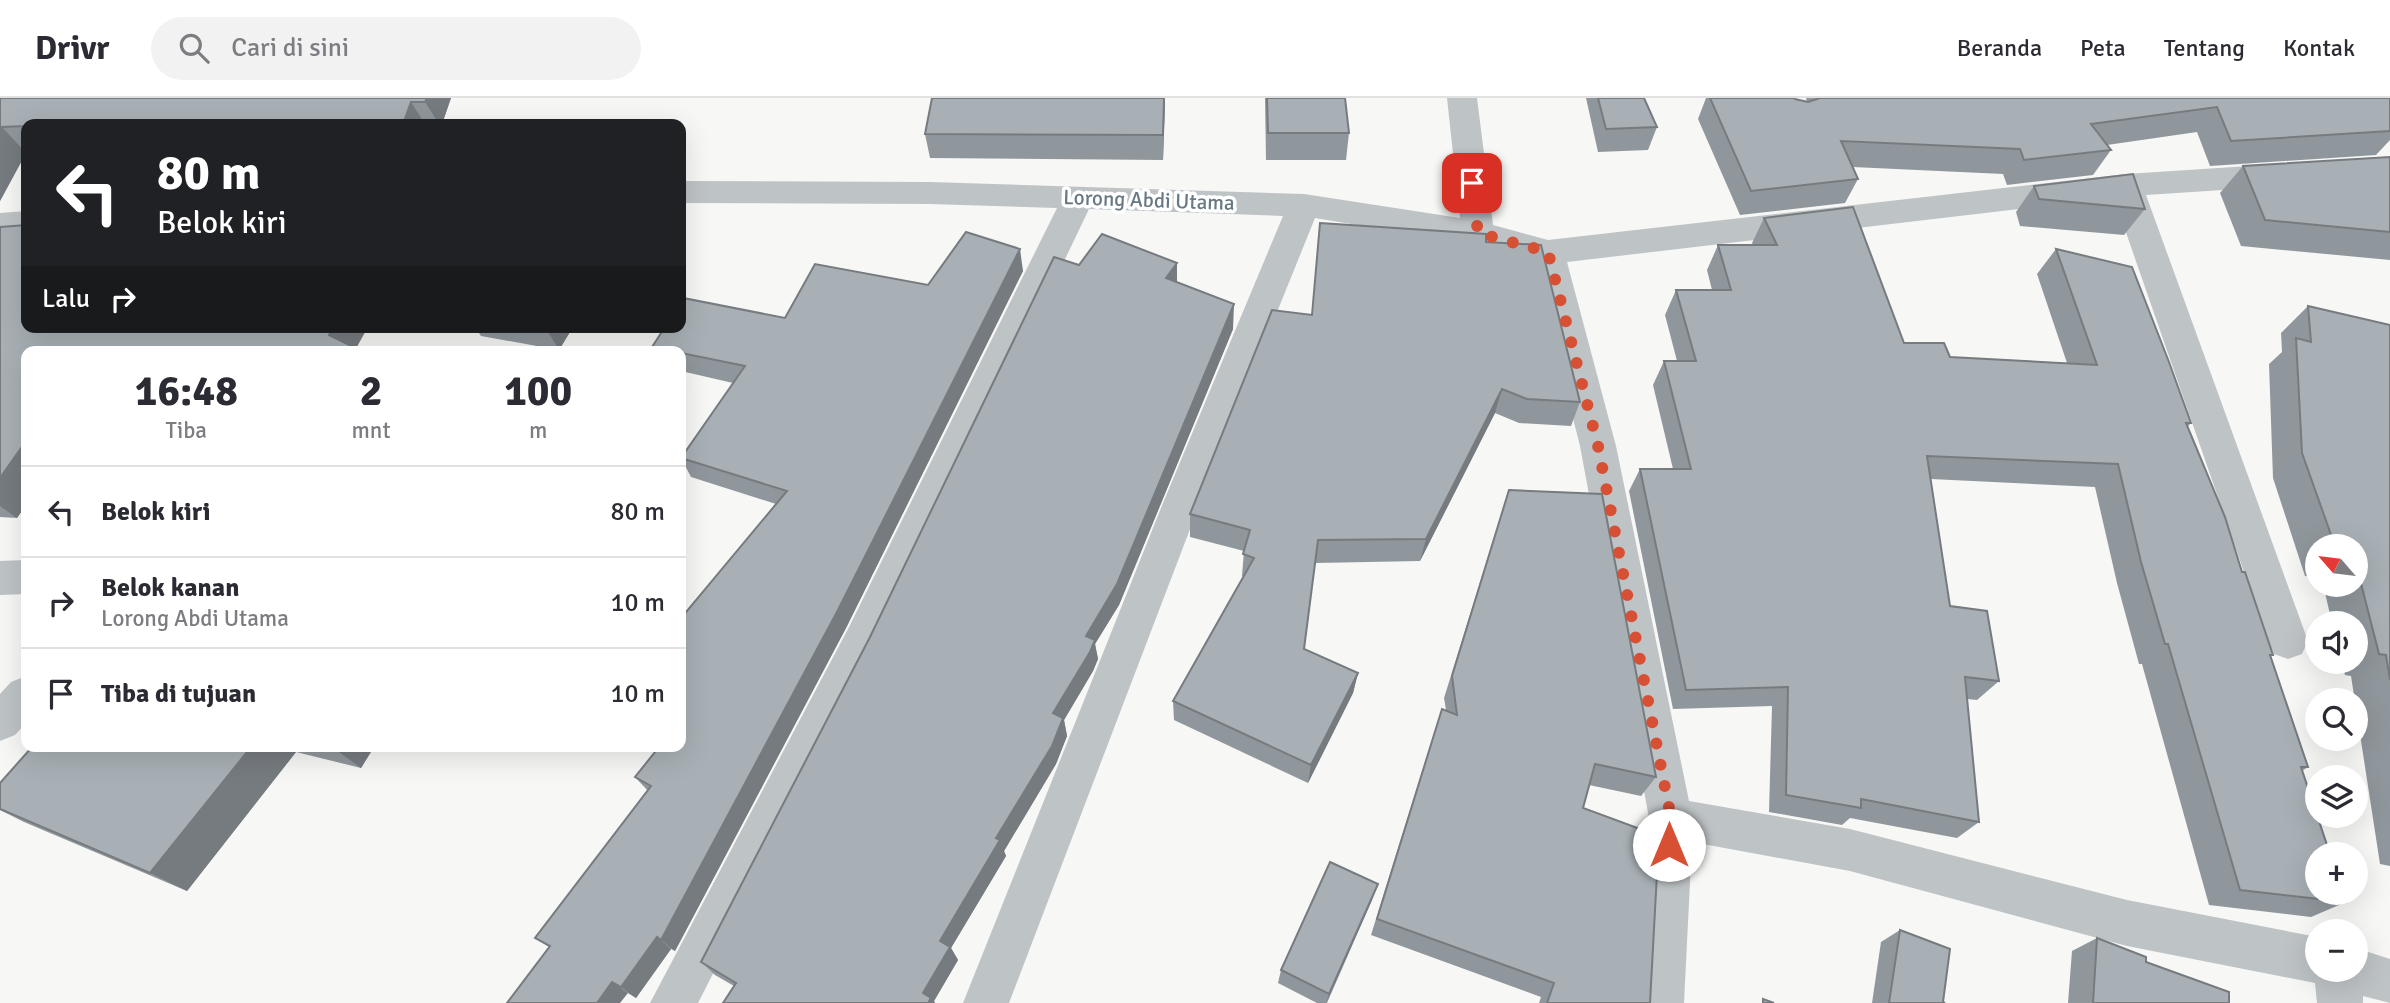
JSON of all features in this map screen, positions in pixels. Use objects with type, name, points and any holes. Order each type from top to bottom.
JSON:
[{"type":"street","points":[[1462,98],[1478,233]]},
{"type":"street","points":[[1661,1003],[1671,818],[1598,446],[1548,252],[2126,185],[2390,168]]},
{"type":"street","points":[[2126,185],[2288,641]]},
{"type":"street","name":"Lorong Abdi Utama","points":[[686,192],[930,193],[1304,205],[1478,233],[1548,252]]},
{"type":"street","points":[[673,1003],[862,642],[1078,198]]},
{"type":"street","points":[[986,1003],[1200,462],[1234,368],[1304,205]]},
{"type":"street","points":[[0,225],[21,223]]},
{"type":"street","points":[[0,578],[21,577]]},
{"type":"street","points":[[0,723],[21,700]]},
{"type":"street","points":[[1671,818],[1850,850],[2127,923],[2305,958]]},
{"type":"street","points":[[2368,975],[2390,982]]},
{"type":"street","points":[[2337,982],[2340,1003]]},
{"type":"building","points":[[0,98],[427,98],[425,102],[411,102],[405,119],[21,119],[21,126],[2,127],[0,130]]},
{"type":"building","points":[[932,98],[1164,98],[1163,135],[925,134]]},
{"type":"building","points":[[1267,98],[1345,98],[1349,133],[1268,133]]},
{"type":"building","points":[[1598,98],[1644,98],[1657,127],[1606,129]]},
{"type":"building","points":[[1710,98],[1794,98],[1808,102],[1820,98],[2390,98],[2390,131],[2231,141],[2217,107],[2091,124],[2111,150],[2024,160],[2020,149],[1841,141],[1858,179],[1751,191]]},
{"type":"building","points":[[2390,157],[2390,232],[2265,220],[2243,166]]},
{"type":"building","points":[[2133,174],[2145,209],[2039,199],[2034,186]]},
{"type":"building","points":[[1853,207],[1904,343],[1944,343],[1950,357],[2097,365],[2056,249],[2132,267],[2191,423],[2186,423],[2225,517],[2242,572],[2245,572],[2307,765],[2301,767],[2305,779],[2305,828],[2321,828],[2326,842],[2305,842],[2305,897],[2240,890],[2168,644],[2165,644],[2141,562],[2118,464],[1927,456],[1950,606],[1987,611],[1999,681],[1965,677],[1979,822],[1861,799],[1861,808],[1786,795],[1788,687],[1686,690],[1640,469],[1691,469],[1664,361],[1696,361],[1676,290],[1731,290],[1718,245],[1777,245],[1764,218]]},
{"type":"building","points":[[1320,223],[1486,234],[1486,242],[1541,245],[1580,402],[1527,399],[1502,389],[1426,539],[1318,540],[1304,649],[1358,673],[1311,765],[1173,701],[1254,558],[1243,554],[1250,530],[1190,514],[1272,310],[1312,315]]},
{"type":"building","points":[[21,225],[21,333],[330,333],[329,335],[352,346],[21,346],[21,448],[0,478],[0,227]]},
{"type":"building","points":[[966,232],[1020,249],[838,610],[661,940],[657,937],[621,987],[612,982],[597,1003],[507,1003],[550,946],[535,938],[651,786],[635,777],[655,752],[686,752],[686,612],[787,491],[686,460],[686,451],[745,366],[686,354],[686,346],[653,346],[661,333],[686,333],[686,299],[785,318],[815,264],[928,285]]},
{"type":"building","points":[[1102,234],[1177,263],[1166,278],[1234,304],[1117,584],[1086,636],[1095,640],[1090,652],[1053,713],[1063,718],[1052,746],[996,838],[1000,840],[940,941],[950,947],[923,993],[931,998],[928,1003],[723,1003],[736,983],[701,962],[870,637],[1054,257],[1079,265]]},
{"type":"building","points":[[2308,306],[2390,325],[2390,680],[2386,655],[2379,654],[2364,597],[2368,597],[2368,534],[2331,534],[2302,453],[2296,338],[2311,342]]},
{"type":"building","points":[[1509,490],[1602,494],[1656,777],[1595,764],[1583,808],[1659,836],[1650,1003],[1547,1003],[1554,983],[1377,919],[1442,709],[1457,715],[1452,676]]},
{"type":"building","points":[[28,752],[247,752],[150,873],[0,809],[0,783]]},
{"type":"building","points":[[1330,862],[1378,884],[1329,994],[1281,970]]},
{"type":"building","points":[[1900,930],[1950,949],[1945,1003],[1889,1003]]},
{"type":"building","points":[[2097,938],[2146,957],[2146,962],[2229,992],[2229,1003],[2093,1003]]},
{"type":"route","points":[[1472,183],[1478,233],[1548,252],[1598,446],[1671,818],[1669,845]]}]
